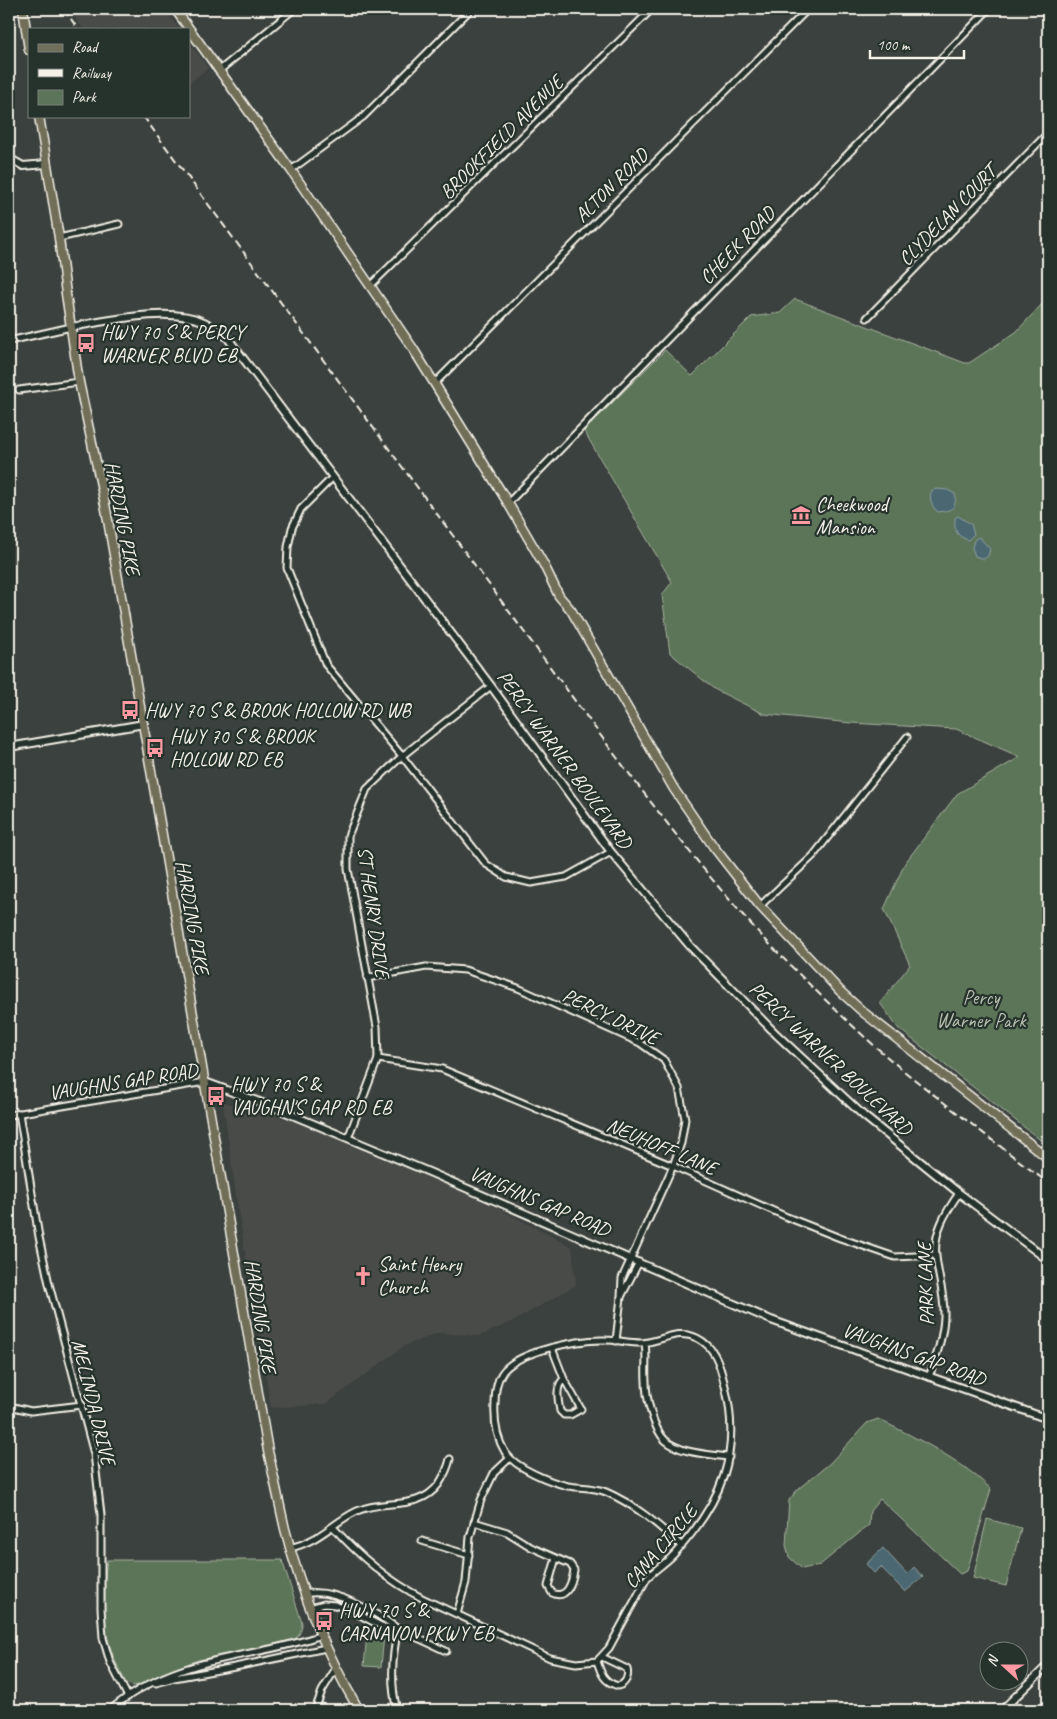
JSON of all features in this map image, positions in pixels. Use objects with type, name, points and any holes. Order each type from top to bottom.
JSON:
[{"type":"main road","points":[[23,9],[28,43]]},
{"type":"main road","points":[[175,9],[189,28]]},
{"type":"main road","points":[[190,29],[291,170],[435,383],[508,502],[544,565],[559,596],[571,610],[674,788],[713,846],[760,906],[841,992],[863,1012],[1048,1158]]},
{"type":"main road","name":"HARDING PIKE","points":[[38,118],[59,238],[79,382],[106,509],[268,1451],[290,1548],[305,1594],[326,1648],[358,1710]]},
{"type":"street","points":[[220,70],[294,9]]},
{"type":"street","points":[[291,170],[363,117],[471,9]]},
{"type":"street","name":"BROOKFIELD AVENUE","points":[[370,286],[652,9]]},
{"type":"street","name":"ALTON ROAD","points":[[435,383],[808,9]]},
{"type":"street","name":"CHEEK ROAD","points":[[508,502],[989,9]]},
{"type":"street","name":"CLYDELAN COURT","points":[[867,318],[1048,133]]},
{"type":"street","points":[[9,158],[23,166],[46,164]]},
{"type":"street","points":[[59,238],[119,224]]},
{"type":"street","name":"PERCY WARNER BOULEVARD","points":[[71,327],[158,315],[176,315],[203,322],[227,337],[491,686],[612,852],[690,946],[776,1034],[864,1116],[959,1193],[1048,1260]]},
{"type":"street","points":[[9,341],[71,327]]},
{"type":"street","points":[[19,390],[79,382]]},
{"type":"street","points":[[332,477],[301,508],[292,528],[288,547],[287,568],[326,665],[402,756],[486,864],[506,876],[531,883],[566,878],[612,852]]},
{"type":"street","name":"ST HENRY DRIVE","points":[[348,1138],[378,1059],[377,1027],[348,869],[348,836],[367,789],[402,756],[491,686]]},
{"type":"street","points":[[9,747],[144,724]]},
{"type":"street","points":[[760,906],[813,856],[907,736]]},
{"type":"street","name":"PERCY DRIVE","points":[[367,978],[426,966],[465,970],[518,988],[640,1043],[664,1060],[679,1088],[684,1119],[681,1142],[673,1166],[622,1278],[616,1340]]},
{"type":"street","name":"NEUHOFF LANE","points":[[378,1059],[442,1069],[673,1166],[787,1217],[895,1257],[935,1255]]},
{"type":"street","name":"VAUGHNS GAP ROAD","points":[[9,1115],[205,1082],[273,1107],[348,1138],[631,1258],[771,1320],[1048,1419]]},
{"type":"street","name":"MELINDA DRIVE","points":[[19,1113],[49,1284],[94,1454],[100,1497],[102,1550],[101,1617],[103,1638],[110,1662],[128,1696]]},
{"type":"street","name":"PARK LANE","points":[[929,1377],[940,1346],[944,1316],[942,1286],[935,1255],[937,1234],[945,1213],[959,1193]]},
{"type":"street","points":[[621,1297],[638,1262]]},
{"type":"street","name":"CANA CIRCLE","points":[[597,1661],[612,1642],[647,1578],[682,1546],[706,1516],[723,1482],[729,1457],[731,1434],[729,1405],[718,1360],[711,1349],[700,1340],[687,1335],[672,1335],[645,1343]]},
{"type":"street","points":[[682,1546],[652,1520],[613,1496],[597,1489],[556,1482],[526,1469],[510,1458],[499,1440],[495,1423],[495,1396],[498,1381],[503,1372],[513,1363],[527,1356],[552,1348],[600,1340],[645,1343],[648,1398],[653,1418],[662,1436],[669,1442],[687,1450],[729,1457]]},
{"type":"street","points":[[552,1348],[564,1379],[581,1408],[568,1415],[562,1414],[559,1408],[558,1387],[559,1383],[564,1379]]},
{"type":"street","points":[[9,1406],[31,1411],[82,1405]]},
{"type":"street","points":[[457,1614],[466,1582],[468,1555],[480,1500],[498,1468],[510,1458]]},
{"type":"street","points":[[290,1548],[312,1541],[348,1516],[368,1507],[406,1503],[425,1497],[440,1481],[450,1459]]},
{"type":"street","points":[[474,1522],[506,1532],[531,1547],[570,1564],[574,1570],[568,1590],[560,1595],[552,1593],[548,1586],[556,1558]]},
{"type":"street","points":[[332,1527],[366,1560],[393,1582],[422,1598],[550,1658],[576,1663],[597,1661],[601,1674],[606,1681],[617,1686],[624,1684],[628,1675],[627,1669],[602,1657]]},
{"type":"street","points":[[422,1541],[468,1555]]},
{"type":"street","points":[[305,1594],[320,1592],[339,1596],[379,1616],[398,1629],[446,1651]]},
{"type":"street","points":[[310,1608],[324,1604],[335,1605],[356,1613],[385,1628],[398,1629]]},
{"type":"street","points":[[397,1710],[393,1677],[395,1643],[398,1629]]},
{"type":"street","points":[[110,1710],[128,1696],[159,1678],[200,1664],[295,1645],[321,1635]]},
{"type":"street","points":[[143,1687],[169,1679],[326,1648]]},
{"type":"street","points":[[1002,1710],[1048,1665]]},
{"type":"street","points":[[315,1710],[322,1691],[336,1668]]},
{"type":"shaded area","points":[[69,9],[164,9],[178,28],[82,28]]},
{"type":"shaded area","points":[[190,43],[208,68],[190,82]]},
{"type":"shaded area","points":[[223,1102],[298,1122],[478,1198],[572,1247],[576,1285],[514,1321],[480,1336],[438,1333],[404,1346],[326,1404],[271,1408],[238,1209]]},
{"type":"green space","name":"Percy Warner Park","points":[[795,299],[965,363],[969,363],[1016,332],[1043,303],[1048,305],[1048,1146],[898,1028],[880,1003],[910,965],[884,909],[905,863],[957,794],[1020,757],[956,729],[851,723],[764,714],[714,689],[670,653],[662,595],[672,582],[584,431],[665,350],[692,376],[751,317],[780,313]]},
{"type":"green space","points":[[878,1419],[952,1459],[991,1489],[967,1571],[960,1574],[880,1499],[870,1511],[869,1525],[820,1565],[802,1569],[789,1557],[786,1545],[789,1500],[798,1489],[830,1463],[867,1423]]},
{"type":"green space","points":[[987,1519],[1021,1528],[1006,1586],[973,1578]]},
{"type":"green space","points":[[107,1560],[282,1560],[302,1623],[300,1632],[291,1642],[198,1660],[163,1673],[140,1685],[133,1686],[126,1683],[113,1656],[107,1637],[104,1604]]},
{"type":"green space","points":[[367,1634],[384,1635],[381,1667],[364,1666]]},
{"type":"water","points":[[932,490],[948,490],[955,494],[955,503],[952,508],[938,512],[934,508],[931,502],[931,493]]},
{"type":"water","points":[[958,516],[971,524],[974,534],[968,540],[961,537],[957,532],[955,518]]},
{"type":"water","points":[[979,537],[990,549],[988,556],[984,559],[975,556],[972,548],[974,540]]},
{"type":"water","points":[[883,1548],[907,1574],[914,1567],[923,1577],[905,1592],[881,1567],[874,1573],[866,1564]]},
{"type":"railway","points":[[64,9],[77,28]]},
{"type":"railway","points":[[144,118],[618,759],[742,915],[788,963],[868,1040],[919,1083],[1048,1183]]},
{"type":"place","name":"HWY 70 S & PERCY WARNER BLVD EB","points":[[86,343]]},
{"type":"place","name":"Cheekwood Mansion","points":[[801,515]]},
{"type":"place","name":"HWY 70 S & BROOK HOLLOW RD WB","points":[[130,710]]},
{"type":"place","name":"HWY 70 S & BROOK HOLLOW RD EB","points":[[155,748]]},
{"type":"place","name":"HWY 70 S & VAUGHN'S GAP RD EB","points":[[216,1096]]},
{"type":"place","name":"Saint Henry Church","points":[[363,1276]]},
{"type":"place","name":"HWY 70 S & CARNAVON PKWY EB","points":[[324,1621]]}]
